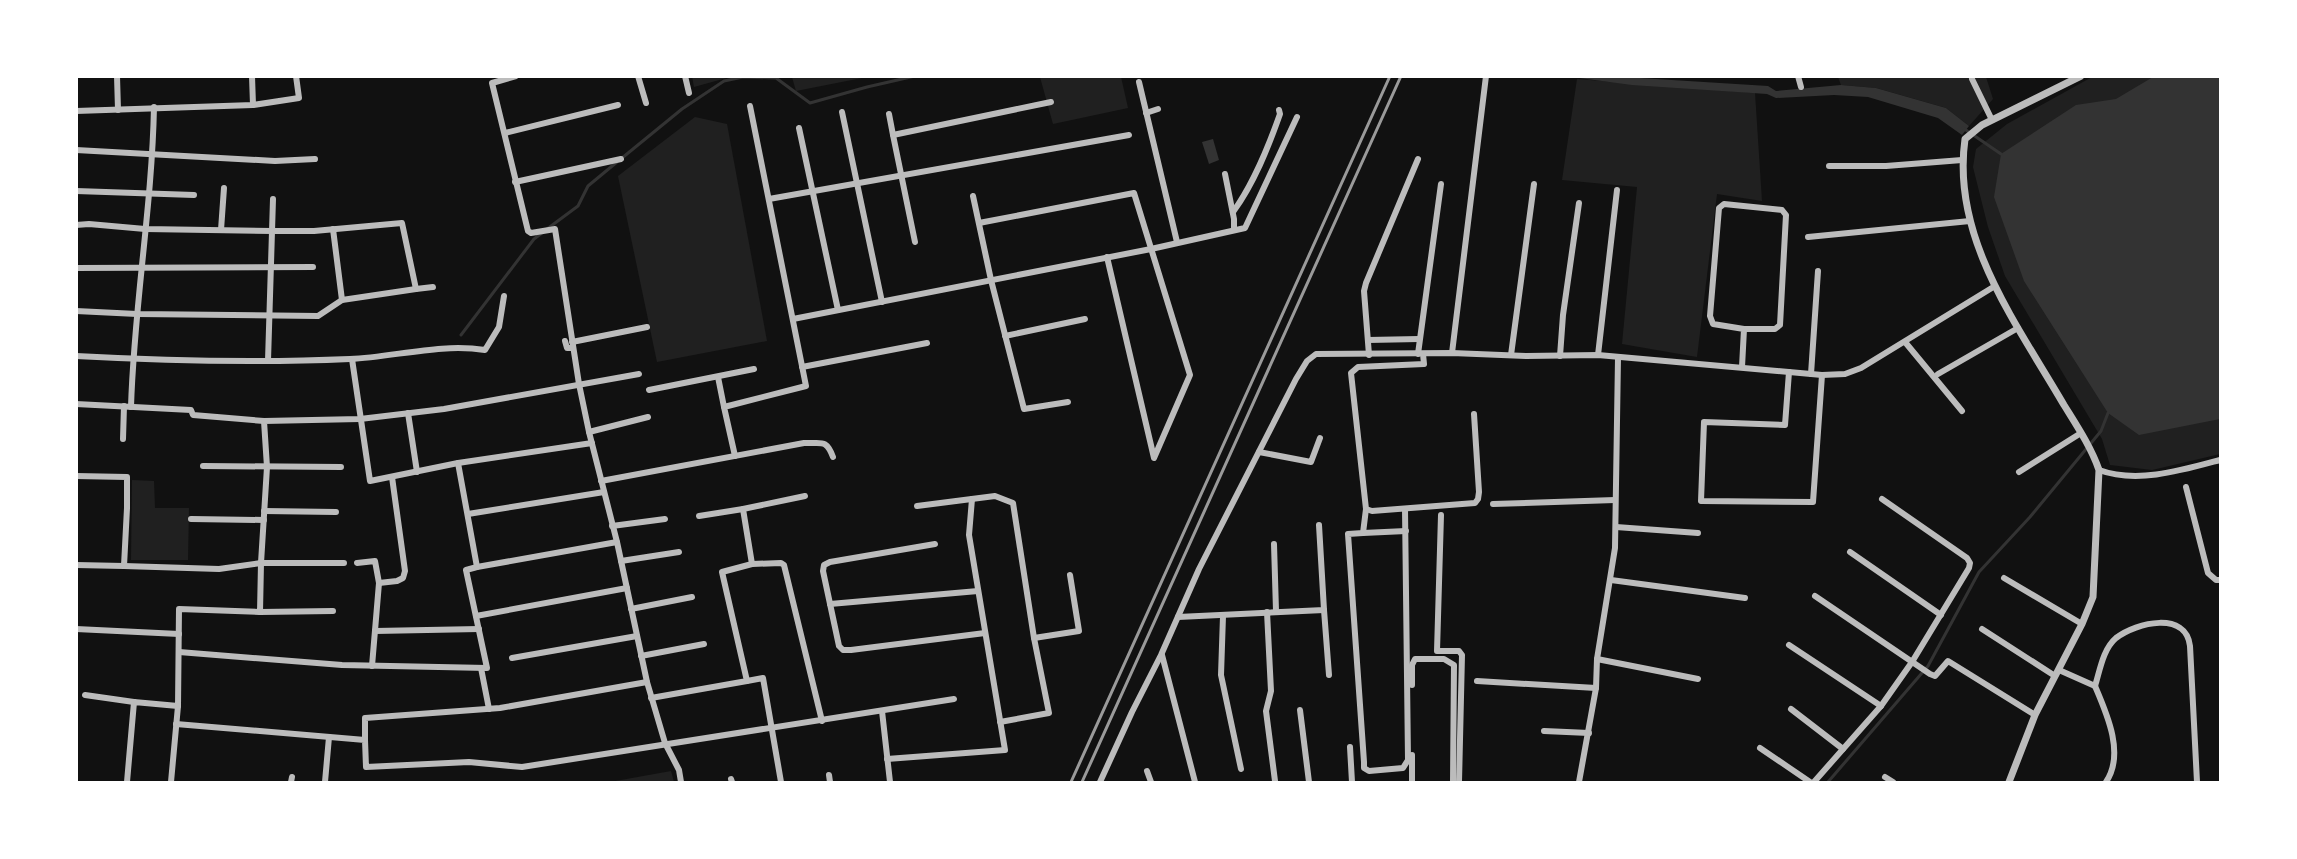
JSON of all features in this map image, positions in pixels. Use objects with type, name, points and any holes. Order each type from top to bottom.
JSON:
[{"type":"street","points":[[117,76],[118,110]]},
{"type":"street","points":[[252,76],[253,105]]},
{"type":"street","points":[[76,111],[253,105],[299,98],[296,76]]},
{"type":"street","points":[[516,76],[492,83],[515,182],[528,231],[531,233],[553,228],[558,238],[570,344],[591,442],[617,542],[651,698],[665,743],[679,770],[681,783]]},
{"type":"street","points":[[638,76],[646,103]]},
{"type":"street","points":[[685,76],[689,93]]},
{"type":"street","points":[[1452,353],[1486,76]]},
{"type":"street","points":[[1798,76],[1802,87]]},
{"type":"street","points":[[2009,783],[2035,715],[2082,624],[2093,597],[2099,470],[2095,457],[1995,286],[1970,222],[1962,160],[1965,139],[1972,133],[1992,120],[2081,76]]},
{"type":"street","points":[[1972,79],[1992,120]]},
{"type":"street","points":[[1138,82],[1177,242]]},
{"type":"street","points":[[893,135],[1051,102]]},
{"type":"street","points":[[504,133],[618,105]]},
{"type":"street","points":[[724,407],[806,386],[750,106]]},
{"type":"street","points":[[123,439],[150,193],[154,107]]},
{"type":"street","points":[[1146,113],[1158,109]]},
{"type":"street","points":[[1233,212],[1258,168],[1280,114],[1279,110]]},
{"type":"street","points":[[842,112],[882,302]]},
{"type":"street","points":[[889,114],[915,242]]},
{"type":"street","points":[[793,319],[1151,249],[1245,228],[1297,117]]},
{"type":"street","points":[[798,128],[838,310]]},
{"type":"street","points":[[768,199],[1129,135]]},
{"type":"street","points":[[76,150],[275,161],[315,159]]},
{"type":"street","points":[[515,182],[621,159]]},
{"type":"street","points":[[1362,367],[1368,340],[1366,283],[1418,159]]},
{"type":"street","points":[[1829,166],[1886,166],[1962,160]]},
{"type":"street","points":[[1225,174],[1233,212],[1234,230]]},
{"type":"street","points":[[1363,533],[1366,508],[1351,373],[1354,369],[1362,367],[1424,364],[1419,339],[1441,184]]},
{"type":"street","points":[[1511,355],[1534,184]]},
{"type":"street","points":[[221,230],[224,188]]},
{"type":"street","points":[[1598,355],[1617,190]]},
{"type":"street","points":[[76,191],[194,195]]},
{"type":"street","points":[[979,223],[1134,193],[1190,375],[1155,458],[1107,257]]},
{"type":"street","points":[[973,196],[991,280],[1024,409],[1068,402]]},
{"type":"street","points":[[268,361],[273,199]]},
{"type":"street","points":[[1560,356],[1563,315],[1579,203]]},
{"type":"street","points":[[1724,204],[1782,210],[1786,215],[1780,325],[1775,329],[1744,328],[1713,324],[1710,316],[1719,208],[1724,204]]},
{"type":"street","points":[[1808,237],[1970,222]]},
{"type":"street","points":[[76,225],[145,229],[272,231],[402,223],[416,289]]},
{"type":"street","points":[[333,229],[342,300]]},
{"type":"street","points":[[76,268],[313,267]]},
{"type":"street","points":[[1811,374],[1818,271]]},
{"type":"street","points":[[1100,783],[1199,569],[1296,379],[1311,356],[1316,354],[1452,353],[1598,355],[1822,375],[1852,373],[1995,286]]},
{"type":"street","points":[[76,310],[136,314],[318,316],[342,300],[433,287]]},
{"type":"street","points":[[76,356],[268,361],[352,359],[462,347],[485,350],[499,327],[504,296]]},
{"type":"street","points":[[1005,336],[1085,320]]},
{"type":"street","points":[[570,344],[647,327]]},
{"type":"street","points":[[1742,367],[1744,328]]},
{"type":"street","points":[[1938,375],[2018,328]]},
{"type":"street","points":[[1368,340],[1419,339]]},
{"type":"street","points":[[1905,342],[1962,411]]},
{"type":"street","points":[[802,367],[927,343]]},
{"type":"street","points":[[1380,355],[1380,366]]},
{"type":"street","points":[[1579,783],[1596,688],[1597,659],[1611,580],[1616,527],[1618,358]]},
{"type":"street","points":[[352,359],[370,481],[458,463],[591,442]]},
{"type":"street","points":[[648,390],[754,369]]},
{"type":"street","points":[[1789,372],[1785,425],[1704,422],[1701,501],[1813,502],[1822,375]]},
{"type":"street","points":[[76,404],[190,410],[193,415],[264,421],[360,419],[444,409],[639,374]]},
{"type":"street","points":[[718,377],[735,456]]},
{"type":"street","points":[[408,413],[417,472]]},
{"type":"street","points":[[1366,508],[1372,511],[1470,504],[1478,500],[1474,414]]},
{"type":"street","points":[[589,432],[648,417]]},
{"type":"street","points":[[260,612],[267,467],[264,421]]},
{"type":"street","points":[[2019,472],[2081,433]]},
{"type":"street","points":[[1259,452],[1311,462],[1320,438]]},
{"type":"street","points":[[601,481],[804,443],[825,443],[829,446],[833,457]]},
{"type":"street","points":[[2099,470],[2110,474],[2143,475],[2184,470],[2220,460]]},
{"type":"street","points":[[458,463],[477,567]]},
{"type":"street","points":[[203,466],[341,467]]},
{"type":"street","points":[[76,476],[127,477],[128,508],[124,566]]},
{"type":"street","points":[[379,583],[397,581],[403,578],[405,571],[392,477]]},
{"type":"street","points":[[2186,487],[2208,573],[2216,580],[2220,580]]},
{"type":"street","points":[[468,514],[604,492]]},
{"type":"street","points":[[699,516],[805,495]]},
{"type":"street","points":[[917,506],[995,496],[1013,503],[1034,638],[1049,712],[1000,722]]},
{"type":"street","points":[[887,759],[1005,750],[969,534],[972,499]]},
{"type":"street","points":[[1760,748],[1812,783],[1915,664],[1969,568],[1970,563],[1967,558],[1882,499]]},
{"type":"street","points":[[1493,504],[1615,500]]},
{"type":"street","points":[[1405,508],[1406,531],[1408,760],[1403,768],[1369,771],[1365,768],[1364,762],[1348,534],[1406,531]]},
{"type":"street","points":[[743,509],[752,564]]},
{"type":"street","points":[[264,511],[336,512]]},
{"type":"street","points":[[1441,515],[1437,651],[1459,651],[1462,656],[1459,783]]},
{"type":"street","points":[[191,519],[264,520]]},
{"type":"street","points":[[612,526],[665,519]]},
{"type":"street","points":[[1319,525],[1329,675]]},
{"type":"street","points":[[1616,527],[1698,533]]},
{"type":"street","points":[[179,652],[372,666],[487,668],[466,570],[617,542]]},
{"type":"street","points":[[935,544],[830,562],[824,566],[823,571],[839,646],[843,650],[985,633]]},
{"type":"street","points":[[1274,544],[1276,611]]},
{"type":"street","points":[[621,561],[679,552]]},
{"type":"street","points":[[1850,552],[1941,615]]},
{"type":"street","points":[[357,563],[375,561],[379,583],[372,666]]},
{"type":"street","points":[[747,681],[722,572],[752,564],[781,562],[784,565],[822,721]]},
{"type":"street","points":[[76,564],[219,569],[261,563],[344,563]]},
{"type":"street","points":[[1034,638],[1079,631],[1070,575]]},
{"type":"street","points":[[2004,578],[2082,624]]},
{"type":"street","points":[[1611,580],[1745,598]]},
{"type":"street","points":[[476,616],[627,588]]},
{"type":"street","points":[[830,604],[978,591]]},
{"type":"street","points":[[1815,596],[1930,674],[1935,676],[1948,662],[2035,715]]},
{"type":"street","points":[[631,609],[692,597]]},
{"type":"street","points":[[171,783],[178,706],[179,609],[260,612],[333,611]]},
{"type":"street","points":[[1178,617],[1324,610]]},
{"type":"street","points":[[1267,612],[1271,691],[1266,711],[1275,781]]},
{"type":"street","points":[[1223,616],[1221,675],[1241,769]]},
{"type":"street","points":[[2106,783],[2115,758],[2107,711],[2095,686],[2108,648],[2116,638],[2130,631],[2162,623],[2175,624],[2184,630],[2189,638],[2197,783]]},
{"type":"street","points":[[76,629],[178,634]]},
{"type":"street","points":[[375,631],[479,629]]},
{"type":"street","points":[[1982,629],[2057,673],[2095,686]]},
{"type":"street","points":[[512,658],[637,636]]},
{"type":"street","points":[[641,656],[704,644]]},
{"type":"street","points":[[1789,645],[1881,706]]},
{"type":"street","points":[[1161,655],[1195,783]]},
{"type":"street","points":[[1412,783],[1412,665],[1418,658],[1444,659],[1454,665],[1453,783]]},
{"type":"street","points":[[1597,659],[1698,679]]},
{"type":"street","points":[[481,668],[489,709]]},
{"type":"street","points":[[651,698],[763,678],[781,783]]},
{"type":"street","points":[[1477,681],[1596,688]]},
{"type":"street","points":[[647,682],[489,709],[365,718],[366,767],[469,762],[522,767],[954,699]]},
{"type":"street","points":[[85,695],[178,706]]},
{"type":"street","points":[[127,783],[135,702]]},
{"type":"street","points":[[1791,709],[1843,749]]},
{"type":"street","points":[[1300,710],[1309,783]]},
{"type":"street","points":[[882,711],[890,783]]},
{"type":"street","points":[[176,724],[365,740]]},
{"type":"street","points":[[1544,731],[1589,733]]},
{"type":"street","points":[[325,783],[329,737]]},
{"type":"street","points":[[1350,747],[1352,783]]},
{"type":"street","points":[[1147,771],[1151,783]]},
{"type":"street","points":[[1885,777],[1893,783]]},
{"type":"shaded area","points":[[692,76],[730,76],[730,77],[694,87]]},
{"type":"shaded area","points":[[792,76],[867,77],[796,91]]},
{"type":"shaded area","points":[[2220,76],[2220,419],[2139,435],[2108,413],[2024,281],[1994,197],[2001,154],[2076,105],[2116,99],[2153,77]]},
{"type":"shaded area","points":[[1040,77],[1121,77],[1128,108],[1053,124]]},
{"type":"shaded area","points":[[1572,77],[1624,77],[1768,86],[1776,91],[1841,85],[1876,88],[1946,108],[1969,126],[1962,135],[1938,118],[1868,97],[1834,95],[1776,98],[1767,94],[1632,85]]},
{"type":"shaded area","points":[[1838,77],[1986,77],[1993,99],[1969,126],[1946,108],[1876,88],[1841,85]]},
{"type":"shaded area","points":[[2092,77],[2220,77],[2220,454],[2152,470],[2110,465],[2102,439],[2005,276],[1988,227],[1973,167],[1976,149],[2007,124]]},
{"type":"shaded area","points":[[1577,79],[1755,93],[1762,201],[1717,194],[1697,357],[1622,344],[1637,187],[1562,180]]},
{"type":"shaded area","points":[[695,117],[727,124],[767,341],[657,362],[618,176]]},
{"type":"shaded area","points":[[1213,139],[1219,160],[1209,164],[1202,142]]},
{"type":"shaded area","points":[[132,480],[154,481],[155,508],[189,508],[188,560],[131,560]]},
{"type":"shaded area","points":[[671,771],[674,782],[610,782]]},
{"type":"waterway","points":[[622,158],[682,109],[724,81],[743,77],[776,78],[810,103],[915,76]]},
{"type":"waterway","points":[[1963,128],[2001,154]]},
{"type":"waterway","points":[[547,229],[578,206],[588,186],[617,162]]},
{"type":"waterway","points":[[461,335],[534,239],[542,233]]},
{"type":"waterway","points":[[1828,782],[1928,666],[1979,572],[2030,517],[2101,431],[2108,413]]},
{"type":"railway","points":[[1071,782],[1390,76]]},
{"type":"railway","points":[[1082,782],[1401,76]]}]
